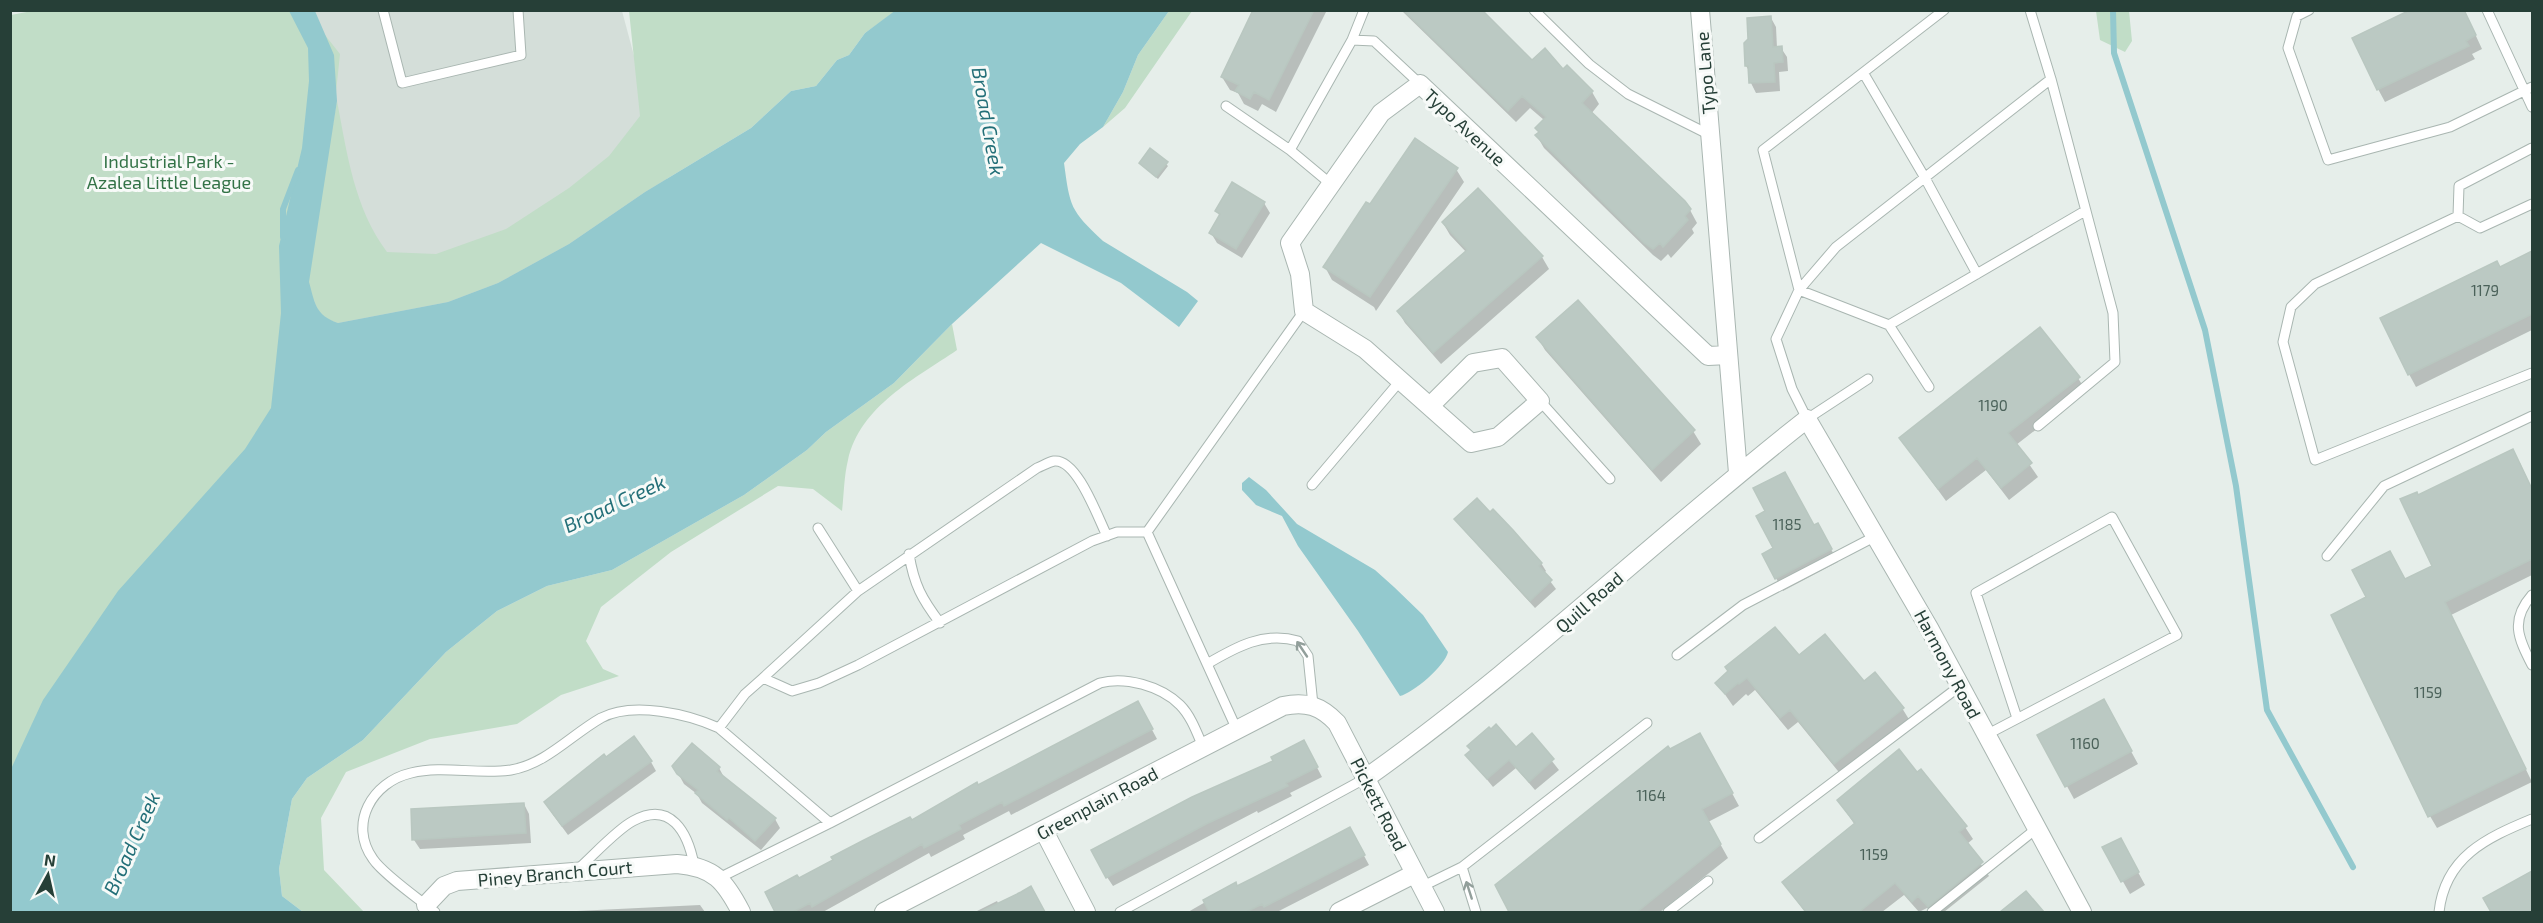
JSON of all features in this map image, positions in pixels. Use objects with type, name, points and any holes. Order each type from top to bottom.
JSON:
[{"type":"street","name":"Typo Lane","points":[[1700,10],[1710,135]]},
{"type":"street","name":"Typo Avenue","points":[[1304,311],[1300,274],[1290,243],[1381,113],[1420,84],[1708,356],[1728,356]]},
{"type":"street","points":[[1710,135],[1738,473]]},
{"type":"street","points":[[1304,311],[1365,349],[1471,443],[1498,437],[1540,401],[1502,358],[1473,363],[1430,406]]},
{"type":"street","name":"Quill Road","points":[[1365,778],[1418,741],[1549,636],[1738,473],[1807,419]]},
{"type":"street","name":"Harmony Road","points":[[1807,419],[1960,686],[2082,912]]},
{"type":"street","name":"Greenplain Road","points":[[884,912],[1282,706],[1297,703],[1313,705]]},
{"type":"street","name":"Pickett Road","points":[[1313,705],[1327,713],[1337,723],[1435,912]]},
{"type":"street","points":[[1044,831],[1086,912]]},
{"type":"street","name":"Piney Branch Court","points":[[430,909],[444,886],[457,881],[677,864],[693,865]]},
{"type":"street","points":[[693,865],[719,878],[729,888],[741,912]]},
{"type":"street","points":[[1339,912],[1418,880]]},
{"type":"lane","points":[[383,10],[402,83],[521,55],[518,10]]},
{"type":"lane","points":[[1290,150],[1352,40],[1364,10]]},
{"type":"lane","points":[[1534,10],[1589,64],[1628,94],[1710,135]]},
{"type":"lane","points":[[1799,290],[1764,150],[1944,10]]},
{"type":"lane","points":[[2030,10],[2051,79],[2113,313],[2115,362],[2038,426]]},
{"type":"lane","points":[[2309,10],[2297,16],[2288,48],[2328,160],[2450,127],[2529,89]]},
{"type":"lane","points":[[2487,10],[2529,89],[2532,107]]},
{"type":"lane","points":[[1352,40],[1374,41],[1420,84]]},
{"type":"lane","points":[[1864,74],[1925,178],[1977,274]]},
{"type":"lane","points":[[1868,379],[1807,419],[1792,389],[1776,339],[1799,290],[1836,247],[2051,79]]},
{"type":"lane","points":[[1226,106],[1290,150],[1332,185]]},
{"type":"lane","points":[[2458,216],[2460,186],[2532,148]]},
{"type":"lane","points":[[2458,216],[2480,228],[2532,204]]},
{"type":"lane","points":[[1889,325],[2085,211]]},
{"type":"lane","points":[[2458,216],[2315,284],[2291,307],[2283,342],[2315,460],[2532,374]]},
{"type":"lane","points":[[1799,290],[1889,325],[1929,387]]},
{"type":"lane","points":[[1147,532],[1304,311]]},
{"type":"lane","points":[[1312,485],[1401,381]]},
{"type":"lane","points":[[1540,401],[1610,478]]},
{"type":"lane","points":[[2327,556],[2384,486],[2532,416]]},
{"type":"lane","points":[[719,728],[745,694],[858,591],[1037,468],[1056,461],[1069,465],[1077,476],[1107,536]]},
{"type":"lane","points":[[1986,735],[2177,635],[2112,517],[1976,593],[2017,718]]},
{"type":"lane","points":[[818,528],[858,591]]},
{"type":"lane","points":[[763,678],[792,691],[819,683],[940,623],[1092,541],[1117,532],[1147,532]]},
{"type":"lane","points":[[1147,532],[1237,730]]},
{"type":"lane","points":[[1677,655],[1743,605],[1876,536]]},
{"type":"lane","points":[[909,554],[912,576],[919,594],[940,623]]},
{"type":"lane","points":[[2532,595],[2524,605],[2519,618],[2518,632],[2532,665]]},
{"type":"lane","points":[[1207,664],[1238,646],[1262,639],[1282,636],[1298,641],[1308,656],[1313,705]]},
{"type":"lane","points":[[719,878],[830,824],[1100,683],[1128,680],[1167,695],[1180,705],[1190,719],[1203,747]]},
{"type":"lane","points":[[1759,838],[1960,686]]},
{"type":"lane","points":[[430,909],[374,861],[365,844],[362,828],[364,812],[370,800],[382,786],[396,777],[413,772],[511,770],[553,752],[611,713],[628,710],[681,714],[719,728],[830,824]]},
{"type":"lane","points":[[1418,880],[1461,867],[1647,723]]},
{"type":"lane","points":[[1120,912],[1365,778]]},
{"type":"lane","points":[[575,872],[631,822],[644,817],[658,816],[682,828],[693,865]]},
{"type":"lane","points":[[2439,912],[2445,884],[2465,855],[2480,844],[2532,819]]},
{"type":"lane","points":[[1932,912],[2036,829]]},
{"type":"lane","points":[[1461,867],[1476,912]]},
{"type":"lane","points":[[1668,912],[1708,881]]},
{"type":"shaded area","points":[[306,11],[622,11],[670,190],[302,405]]},
{"type":"green space","name":"Industrial Park - Azalea Little League","points":[[37,10],[306,11],[340,54],[332,130],[337,101],[353,180],[376,235],[387,252],[436,254],[506,229],[569,188],[609,156],[640,116],[629,11],[896,11],[865,33],[849,55],[837,60],[816,86],[791,91],[751,128],[645,192],[569,244],[498,283],[448,302],[338,323],[323,315],[314,300],[302,405],[11,833],[11,15]]},
{"type":"green space","points":[[1169,11],[1192,11],[1125,108],[1103,127],[1123,92],[1138,55]]},
{"type":"green space","points":[[2096,11],[2129,11],[2132,41],[2125,52],[2100,40]]},
{"type":"green space","points":[[952,324],[957,350],[892,395],[864,424],[854,441],[848,460],[842,511],[813,489],[778,486],[671,552],[601,607],[586,641],[603,669],[619,676],[561,695],[517,724],[430,739],[346,772],[321,818],[324,870],[364,912],[303,912],[282,896],[279,869],[292,799],[307,778],[363,740],[446,652],[497,611],[547,586],[612,570],[744,495],[894,383]]},
{"type":"water","name":"Broad Creek","points":[[896,10],[1169,11],[1138,55],[1123,92],[1103,127],[1080,144],[1064,163],[1073,207],[1092,231],[1103,241],[1198,301],[1179,327],[1121,283],[1041,243],[952,324],[894,383],[744,495],[612,570],[547,586],[497,611],[446,652],[363,740],[307,778],[292,799],[279,869],[282,896],[303,912],[11,912],[11,769],[43,700],[118,591],[245,449],[271,408],[281,313],[279,246],[302,148],[309,81],[308,48],[289,11],[315,11],[334,55],[337,101],[309,282],[320,312],[338,323],[448,302],[498,283],[569,244],[645,192],[751,128],[791,91],[816,86],[837,60],[849,55],[865,33]]},
{"type":"water","points":[[1249,477],[1266,490],[1297,524],[1375,570],[1423,615],[1448,652],[1446,658],[1428,678],[1413,690],[1400,696],[1358,631],[1298,546],[1282,516],[1256,505],[1242,490],[1242,483]]},
{"type":"building","points":[[1253,10],[1314,10],[1269,100],[1254,92],[1250,99],[1235,91],[1239,85],[1221,77]]},
{"type":"building","points":[[1403,10],[1482,10],[1532,60],[1545,48],[1563,69],[1567,65],[1593,91],[1582,103],[1685,201],[1691,209],[1685,216],[1688,220],[1663,247],[1660,243],[1653,249],[1644,243],[1535,135],[1539,132],[1535,128],[1546,117],[1522,96],[1508,111]]},
{"type":"building","points":[[2410,10],[2464,10],[2476,35],[2466,41],[2469,46],[2377,90],[2352,38]]},
{"type":"building","points":[[1771,16],[1773,47],[1782,46],[1783,62],[1774,63],[1775,82],[1749,83],[1748,66],[1745,66],[1744,43],[1748,39],[1747,18]]},
{"type":"building","points":[[1415,138],[1458,168],[1370,297],[1323,267],[1366,202],[1370,204]]},
{"type":"building","points":[[1150,148],[1168,162],[1156,177],[1139,163]]},
{"type":"building","points":[[1232,182],[1265,202],[1236,249],[1209,233],[1220,214],[1215,211]]},
{"type":"building","points":[[1478,188],[1543,256],[1433,353],[1397,311],[1467,250],[1442,222]]},
{"type":"building","points":[[2532,251],[2532,314],[2408,375],[2380,318],[2497,261],[2500,267]]},
{"type":"building","points":[[1578,300],[1695,430],[1652,470],[1536,337]]},
{"type":"building","points":[[2040,327],[2080,377],[2008,433],[2032,463],[2001,488],[1977,458],[1938,489],[1899,438]]},
{"type":"building","points":[[2513,449],[2532,489],[2532,559],[2445,602],[2526,769],[2428,817],[2331,615],[2366,597],[2352,570],[2390,551],[2405,579],[2432,566],[2400,499],[2417,492],[2418,495]]},
{"type":"building","points":[[1785,472],[1814,525],[1818,523],[1832,549],[1775,579],[1762,554],[1773,548],[1756,516],[1765,511],[1753,488]]},
{"type":"building","points":[[1477,498],[1490,512],[1493,509],[1513,530],[1542,563],[1539,566],[1552,580],[1530,601],[1454,519]]},
{"type":"building","points":[[1775,627],[1799,655],[1825,634],[1864,681],[1875,672],[1904,708],[1834,764],[1790,710],[1780,718],[1747,678],[1725,694],[1715,683],[1728,671],[1725,667]]},
{"type":"building","points":[[2104,699],[2132,751],[2065,787],[2037,735]]},
{"type":"building","points":[[1138,701],[1153,729],[1004,806],[1002,802],[959,825],[961,829],[924,848],[922,844],[812,907],[810,903],[793,912],[775,912],[765,892],[797,875],[799,878],[833,860],[831,857],[910,817],[912,820],[977,782],[978,785]]},
{"type":"building","points":[[1496,724],[1516,747],[1532,733],[1554,759],[1529,782],[1509,760],[1487,779],[1465,755],[1471,750],[1467,746],[1489,727],[1491,729]]},
{"type":"building","points":[[1700,733],[1733,793],[1702,809],[1721,844],[1637,912],[1509,912],[1495,885],[1668,746],[1670,749]]},
{"type":"building","points":[[634,736],[652,761],[562,826],[544,802],[604,754],[606,757]]},
{"type":"building","points":[[1304,740],[1318,767],[1286,783],[1288,786],[1206,824],[1106,878],[1091,850],[1192,797],[1273,761],[1271,757]]},
{"type":"building","points":[[692,743],[720,767],[717,771],[776,818],[755,841],[695,793],[698,790],[677,774],[672,766]]},
{"type":"building","points":[[1899,749],[1917,772],[1921,769],[1967,826],[1959,832],[1983,862],[1928,907],[1918,896],[1912,902],[1895,883],[1859,912],[1806,912],[1782,882],[1855,823],[1837,800]]},
{"type":"building","points":[[524,803],[526,833],[412,840],[411,809]]},
{"type":"building","points":[[1350,827],[1365,855],[1264,907],[1262,904],[1246,912],[1209,912],[1203,900],[1236,882],[1237,886]]},
{"type":"building","points":[[2121,838],[2139,872],[2121,882],[2102,847]]},
{"type":"building","points":[[2532,871],[2532,912],[2491,912],[2483,898]]},
{"type":"building","points":[[1031,886],[1045,912],[980,912],[1021,892]]},
{"type":"building","points":[[2026,891],[2044,912],[2000,912]]},
{"type":"waterway","points":[[2113,10],[2114,53],[2205,330],[2236,486],[2267,710],[2353,867]]},
{"type":"waterway","points":[[283,237],[283,209],[298,170]]}]
